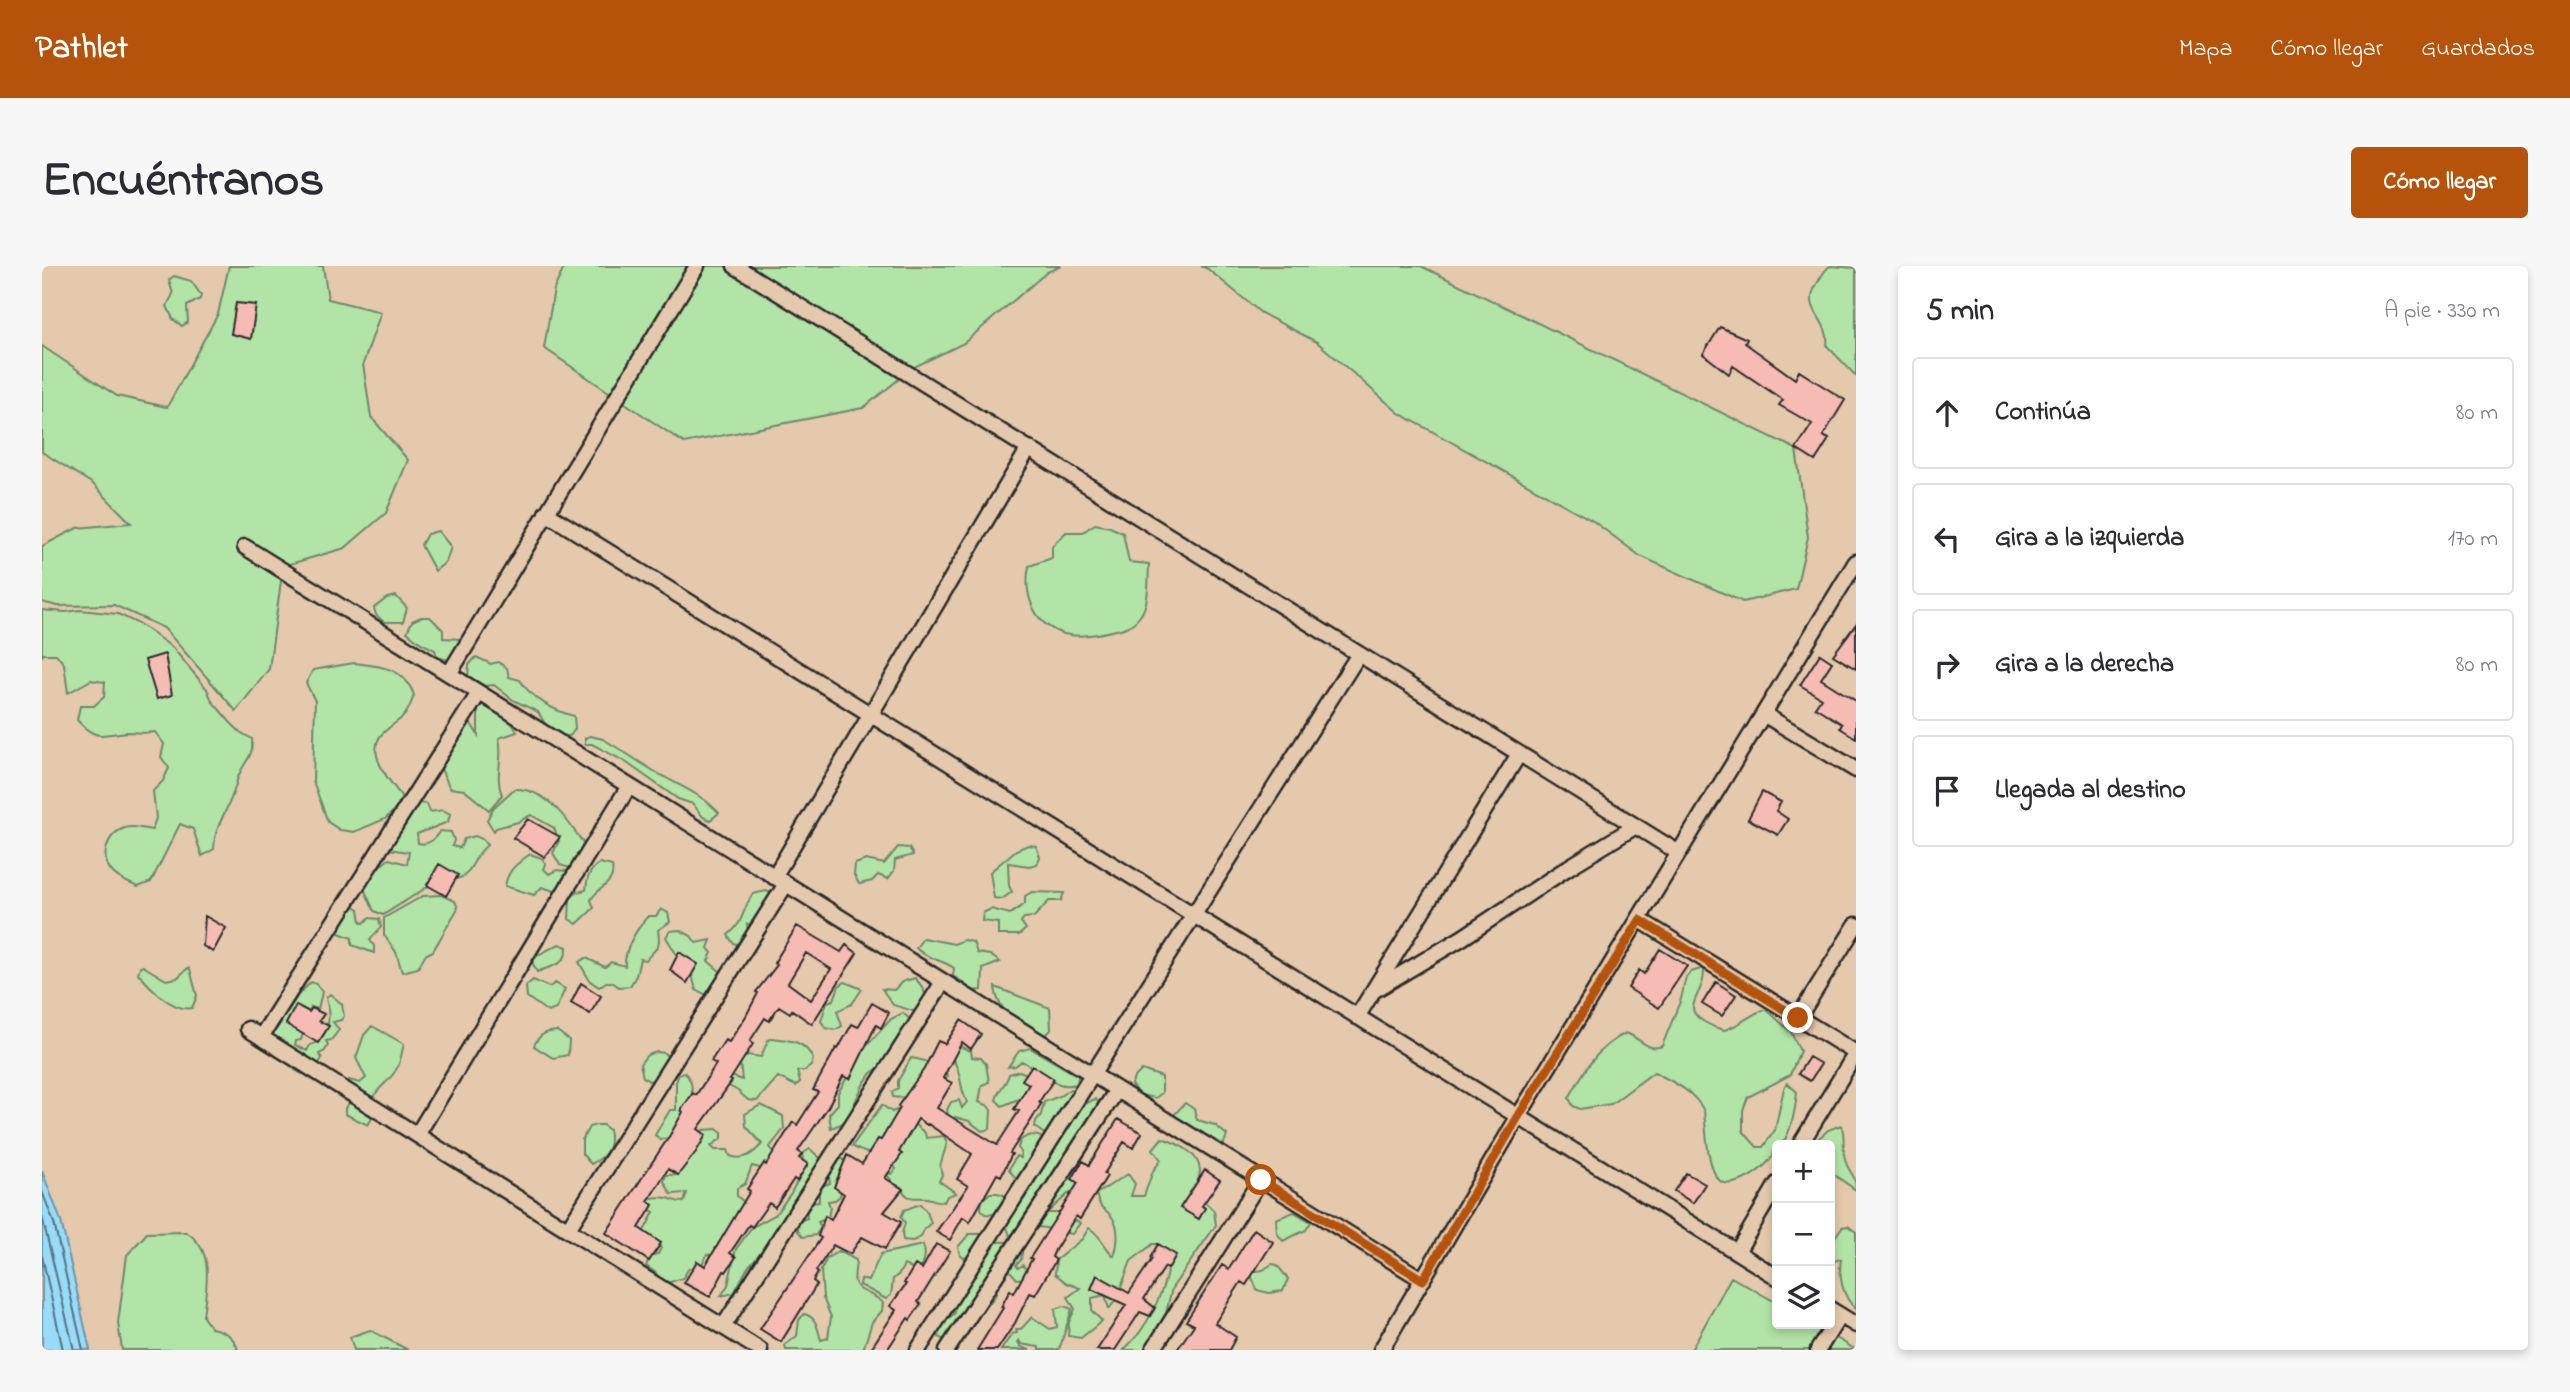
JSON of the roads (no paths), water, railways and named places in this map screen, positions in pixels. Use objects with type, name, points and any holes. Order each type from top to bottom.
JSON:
[{"type":"street","points":[[449,674],[697,266]]},
{"type":"street","points":[[735,266],[1679,853]]},
{"type":"street","points":[[568,1229],[780,880],[870,715],[1028,448]]},
{"type":"street","points":[[545,513],[1772,1274]]},
{"type":"street","points":[[245,547],[1423,1280]]},
{"type":"street","points":[[1381,1350],[1518,1117],[1856,562]]},
{"type":"street","points":[[918,1350],[1359,654]]},
{"type":"street","points":[[261,1037],[479,693]]},
{"type":"street","points":[[1765,715],[1856,770]]},
{"type":"street","points":[[1357,1017],[1519,754]]},
{"type":"street","points":[[416,1135],[629,786]]},
{"type":"street","points":[[1373,991],[1462,939],[1569,867],[1636,826]]},
{"type":"street","points":[[1640,920],[1856,1053],[1803,1140]]},
{"type":"street","points":[[1798,1018],[1856,925]]},
{"type":"street","points":[[723,1327],[943,982]]},
{"type":"street","points":[[248,1029],[760,1350]]},
{"type":"street","points":[[947,1350],[1117,1090]]},
{"type":"street","points":[[1153,1350],[1261,1180]]},
{"type":"street","points":[[1737,1252],[1772,1192]]},
{"type":"street","points":[[1835,1312],[1856,1325]]},
{"type":"street","points":[[1818,1350],[1827,1329]]},
{"type":"water","points":[[42,1171],[61,1221],[90,1350],[42,1350]]}]
